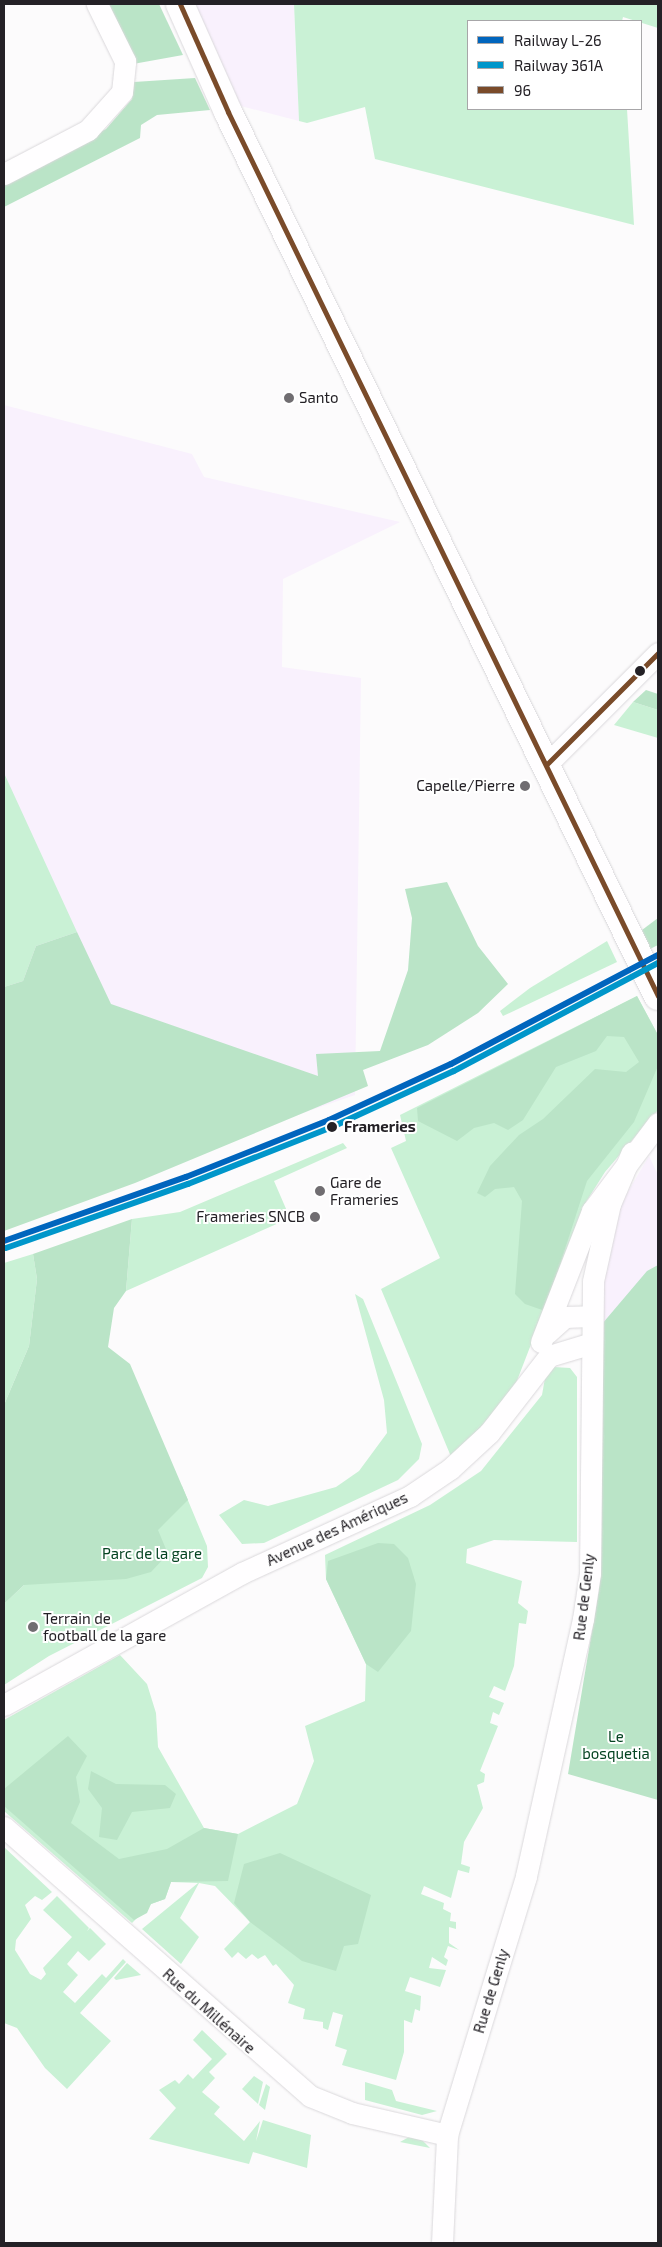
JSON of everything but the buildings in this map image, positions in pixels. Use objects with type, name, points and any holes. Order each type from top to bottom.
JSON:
[{"type":"main road","points":[[180,4],[228,112],[547,764],[658,996]]},
{"type":"street","points":[[4,174],[88,130],[122,92],[125,60],[97,4]]},
{"type":"street","points":[[547,764],[658,653]]},
{"type":"street","points":[[515,1401],[541,1342],[592,1211],[632,1152],[658,1123]]},
{"type":"street","name":"Rue de Genly","points":[[442,2243],[447,2135],[526,1876],[583,1619],[590,1554],[589,1344],[597,1245],[632,1152]]},
{"type":"street","points":[[541,1342],[552,1324],[565,1317],[590,1316]]},
{"type":"street","points":[[515,1401],[549,1356],[589,1344]]},
{"type":"street","name":"Avenue des Amériques","points":[[4,1705],[220,1585],[410,1496],[450,1468],[489,1433],[515,1401]]},
{"type":"street","name":"Rue du Millénaire","points":[[4,1827],[310,2096],[352,2113],[447,2135]]},
{"type":"shaded area","points":[[179,4],[294,4],[299,121],[241,106],[228,112]]},
{"type":"shaded area","points":[[4,405],[192,454],[204,477],[400,522],[283,579],[282,667],[361,678],[355,1095],[4,1217]]},
{"type":"shaded area","points":[[649,1156],[658,1175],[658,1266],[602,1324],[604,1257],[610,1222]]},
{"type":"green space","points":[[103,4],[159,4],[183,55],[133,64]]},
{"type":"green space","points":[[294,4],[658,4],[658,28],[642,23],[642,20],[623,17],[622,20],[467,20],[467,110],[627,110],[634,225],[375,159],[365,107],[307,123],[299,121]]},
{"type":"green space","points":[[195,78],[210,110],[157,115],[141,125],[140,138],[4,207],[4,180],[106,129],[132,99],[134,82]]},
{"type":"green space","points":[[646,690],[658,694],[658,710],[633,702]]},
{"type":"green space","points":[[633,702],[658,710],[658,738],[614,725]]},
{"type":"green space","points":[[4,773],[77,932],[36,946],[23,981],[4,987]]},
{"type":"green space","points":[[447,882],[478,946],[508,984],[478,1013],[428,1045],[363,1070],[368,1086],[135,1183],[4,1231],[4,987],[23,981],[36,946],[77,932],[111,1004],[318,1076],[316,1054],[380,1051],[408,970],[412,918],[405,889]]},
{"type":"green space","points":[[658,918],[658,945],[650,949],[642,930]]},
{"type":"green space","points":[[607,941],[617,962],[503,1016],[500,1011],[530,988]]},
{"type":"green space","points":[[637,996],[658,1035],[658,1110],[605,1172],[586,1202],[513,1391],[452,1459],[381,1289],[440,1258],[391,1148],[406,1141],[400,1115]]},
{"type":"green space","points":[[637,996],[658,1035],[658,1066],[634,1122],[587,1181],[545,1311],[525,1304],[515,1294],[522,1201],[514,1187],[495,1189],[485,1197],[477,1193],[490,1166],[519,1135],[543,1119],[595,1069],[626,1072],[639,1062],[624,1037],[607,1036],[596,1051],[556,1067],[523,1120],[508,1130],[494,1123],[474,1128],[457,1141],[418,1121],[417,1108]]},
{"type":"green space","points":[[343,1143],[347,1148],[274,1181],[290,1218],[126,1291],[132,1219],[180,1212]]},
{"type":"green space","points":[[132,1219],[126,1291],[114,1308],[108,1347],[130,1364],[188,1500],[158,1530],[168,1554],[151,1572],[126,1579],[24,1585],[4,1604],[4,1405],[29,1346],[37,1279],[33,1254]]},
{"type":"green space","points":[[33,1254],[37,1279],[29,1346],[4,1405],[4,1263]]},
{"type":"green space","name":"Le bosquetia","points":[[658,1265],[658,1800],[568,1774],[599,1589],[602,1324],[647,1271]]},
{"type":"green space","points":[[355,1294],[363,1299],[422,1444],[419,1459],[398,1480],[264,1543],[242,1544],[219,1515],[244,1500],[268,1506],[336,1487],[359,1471],[387,1433],[384,1400]]},
{"type":"green space","points":[[554,1367],[570,1368],[577,1377],[577,1542],[494,1540],[467,1549],[466,1563],[522,1581],[518,1603],[528,1611],[526,1624],[519,1623],[514,1666],[505,1691],[494,1686],[489,1697],[504,1703],[499,1715],[493,1712],[490,1723],[498,1726],[480,1771],[485,1774],[484,1782],[477,1785],[483,1808],[464,1842],[461,1864],[470,1867],[469,1873],[458,1870],[451,1898],[424,1886],[421,1894],[444,1903],[443,1909],[451,1913],[450,1921],[456,1922],[456,1929],[449,1927],[449,1943],[459,1950],[448,1946],[444,1957],[448,1960],[446,1966],[432,1957],[429,1968],[446,1970],[440,1987],[410,1977],[405,1991],[421,1996],[420,2011],[415,2009],[412,2023],[404,2020],[404,2052],[396,2080],[342,2065],[347,2050],[335,2046],[343,2015],[333,2012],[328,2030],[323,2028],[323,2022],[303,2019],[305,2009],[288,2003],[294,1985],[276,1964],[273,1966],[265,1955],[258,1959],[252,1954],[246,1959],[238,1952],[232,1958],[224,1949],[250,1922],[215,1886],[199,1883],[180,1918],[199,1937],[181,1964],[142,1929],[198,1883],[171,1882],[165,1899],[151,1904],[132,1923],[4,1811],[4,1720],[120,1655],[147,1684],[156,1713],[158,1747],[204,1828],[238,1834],[297,1804],[314,1761],[305,1726],[365,1701],[366,1664],[326,1579],[325,1555],[430,1505],[481,1471],[542,1395],[545,1378]]},
{"type":"green space","name":"Parc de la gare","points":[[182,1486],[207,1546],[208,1567],[202,1578],[49,1656],[4,1685],[4,1604],[24,1585]]},
{"type":"green space","points":[[378,1543],[394,1544],[408,1558],[416,1584],[411,1631],[378,1672],[366,1664],[326,1579],[328,1561]]},
{"type":"green space","points":[[68,1736],[87,1756],[76,1777],[80,1802],[71,1823],[119,1859],[167,1849],[204,1828],[238,1834],[228,1881],[171,1882],[165,1899],[151,1904],[147,1913],[134,1920],[4,1806],[4,1789]]},
{"type":"green space","points":[[91,1771],[116,1784],[165,1785],[176,1794],[170,1808],[132,1812],[117,1840],[99,1837],[102,1808],[88,1789]]},
{"type":"green space","points":[[4,1847],[52,1892],[42,1900],[35,1896],[25,1905],[31,1919],[16,1940],[15,1950],[30,1974],[41,1980],[46,1974],[43,1968],[72,1937],[43,1910],[57,1896],[89,1928],[87,1931],[90,1928],[106,1944],[89,1961],[78,1951],[67,1964],[78,1975],[63,1992],[75,2003],[102,1974],[106,1978],[123,1959],[126,1962],[80,2013],[111,2041],[67,2089],[45,2068],[17,2028],[4,2023]]},
{"type":"green space","points":[[280,1853],[371,1895],[358,1944],[344,1946],[336,1971],[302,1961],[250,1922],[234,1903],[244,1864]]},
{"type":"green space","points":[[127,1963],[141,1975],[116,1980],[114,1978]]},
{"type":"green space","points":[[202,2030],[227,2054],[209,2072],[215,2078],[202,2092],[220,2107],[214,2114],[244,2141],[260,2121],[256,2141],[263,2120],[311,2135],[307,2168],[253,2152],[249,2164],[149,2139],[176,2108],[159,2090],[175,2080],[179,2084],[188,2074],[193,2079],[212,2059],[193,2040]]},
{"type":"green space","points":[[254,2076],[263,2082],[258,2104],[242,2089]]},
{"type":"green space","points":[[365,2082],[392,2090],[396,2101],[437,2111],[422,2115],[365,2100]]},
{"type":"green space","points":[[266,2084],[270,2087],[265,2110],[259,2105]]},
{"type":"green space","points":[[409,2137],[422,2140],[430,2148],[400,2142]]},
{"type":"rail line","name":"L-26","points":[[4,1241],[186,1177],[329,1120],[451,1064],[658,955]]},
{"type":"rail line","name":"361A","points":[[6,1248],[188,1184],[332,1127],[454,1071],[658,963]]},
{"type":"transit line","name":"96","points":[[180,4],[228,112],[658,996]]},
{"type":"transit line","name":"96","points":[[547,764],[658,653]]},
{"type":"place","name":"Santo","points":[[289,398]]},
{"type":"place","name":"Capelle/Pierre","points":[[525,786]]},
{"type":"place","name":"Frameries","points":[[332,1127]]},
{"type":"place","name":"Gare de Frameries","points":[[320,1191]]},
{"type":"place","name":"Frameries SNCB","points":[[315,1217]]},
{"type":"place","name":"Terrain de football de la gare","points":[[33,1627]]}]
